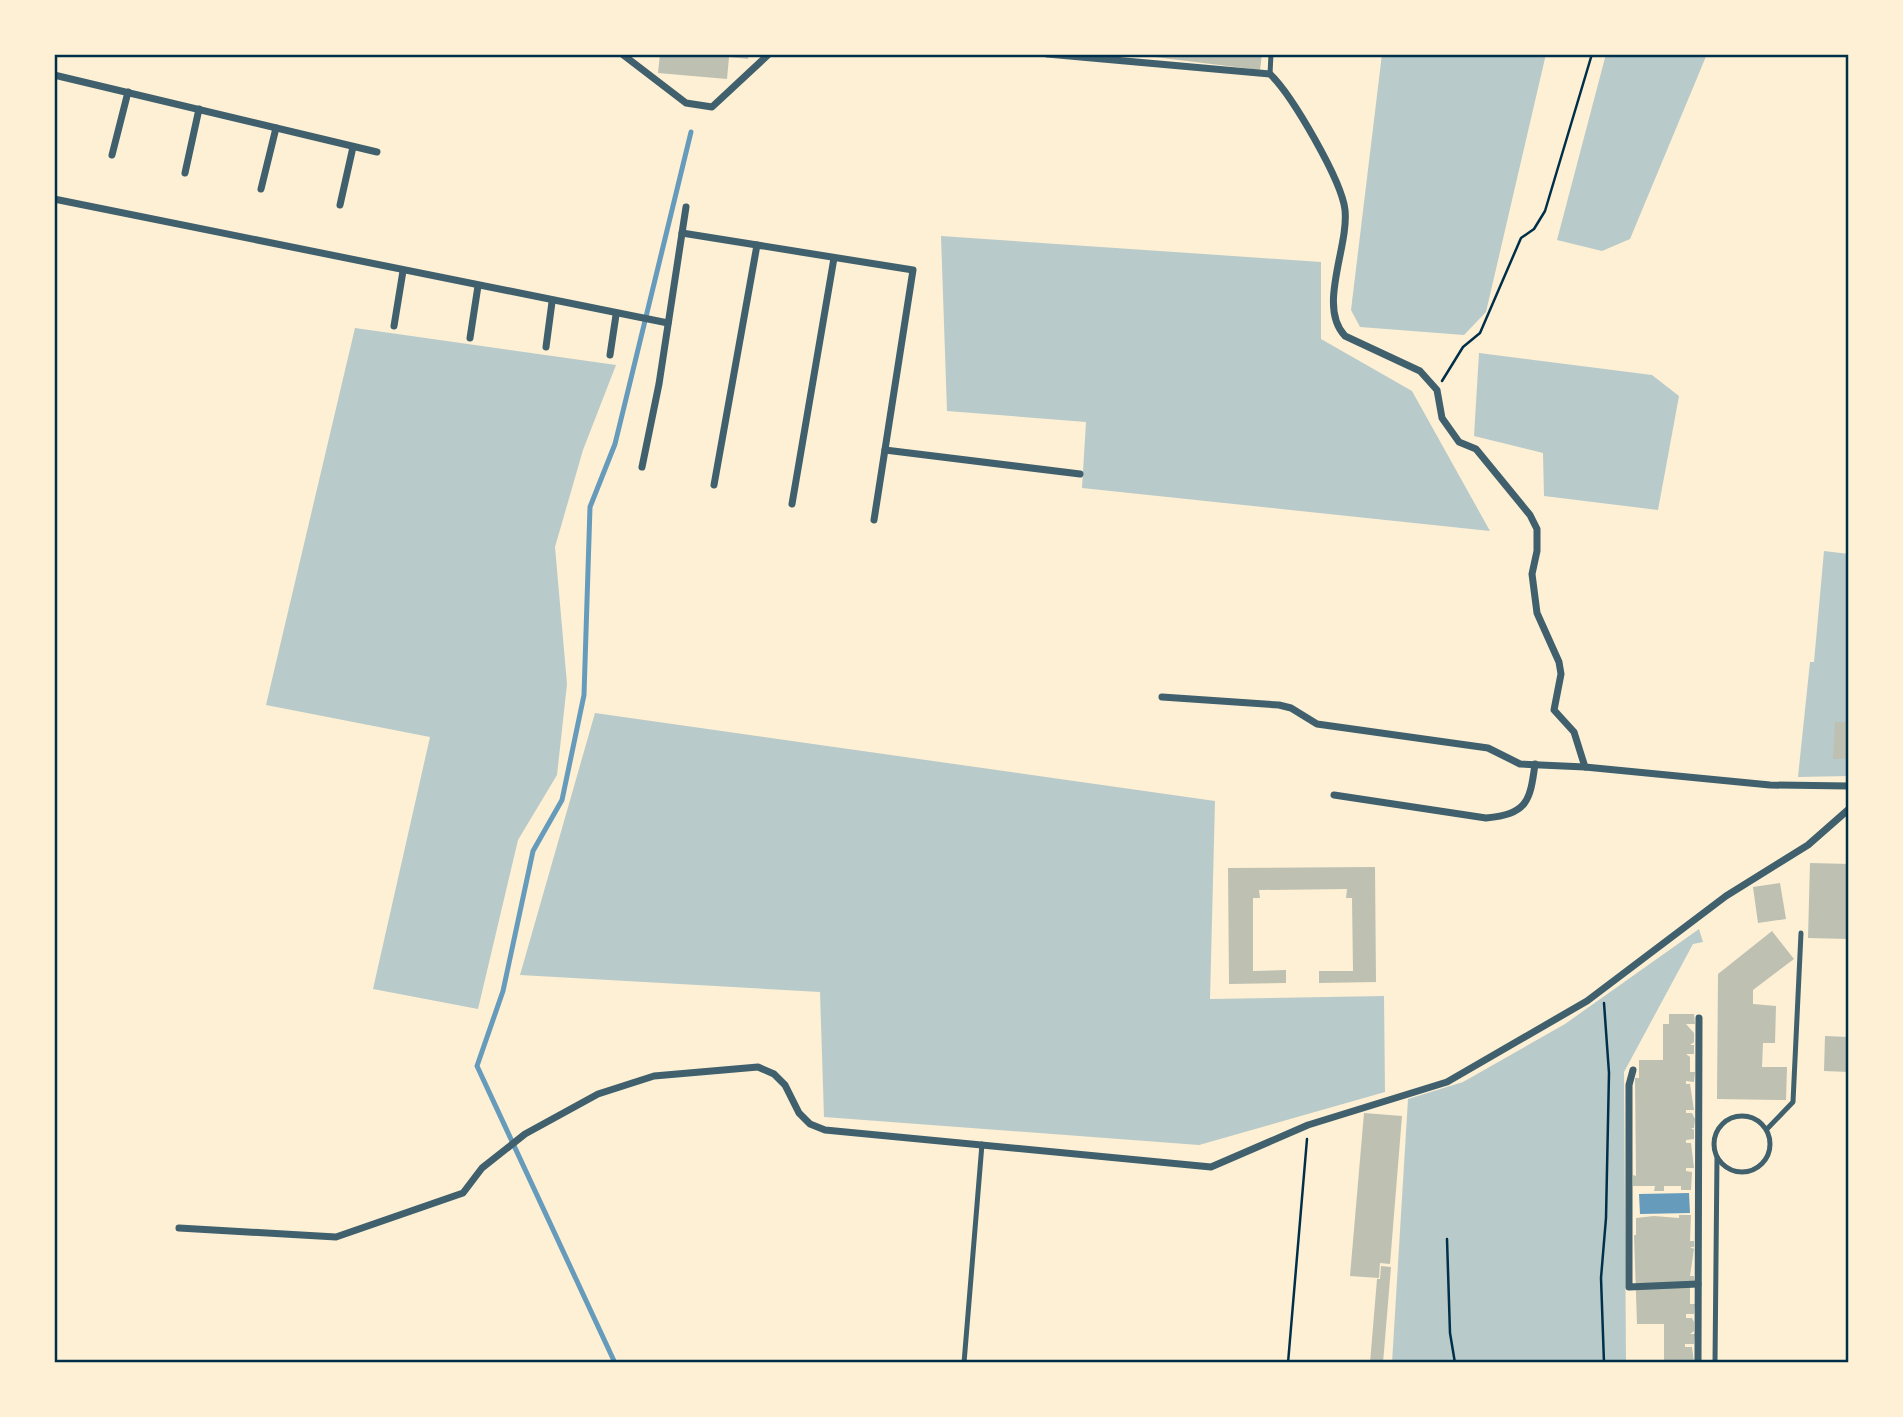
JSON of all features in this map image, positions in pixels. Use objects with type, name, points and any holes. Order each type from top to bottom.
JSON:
[{"type":"street","points":[[622,54],[686,103],[712,107],[769,54]]},
{"type":"street","points":[[1047,54],[1270,74],[1285,89],[1340,188],[1345,212],[1333,305],[1336,326],[1345,336],[1420,371],[1437,390],[1443,418],[1459,442],[1476,449],[1530,515],[1537,529],[1533,593],[1537,613],[1559,662],[1561,674],[1554,710],[1574,732],[1585,767]]},
{"type":"street","points":[[54,75],[377,152]]},
{"type":"street","points":[[112,155],[128,92]]},
{"type":"street","points":[[185,173],[199,110]]},
{"type":"street","points":[[261,189],[275,128]]},
{"type":"street","points":[[341,205],[353,147]]},
{"type":"street","points":[[54,199],[616,315],[668,323]]},
{"type":"street","points":[[642,467],[686,207]]},
{"type":"street","points":[[682,233],[913,270],[874,520]]},
{"type":"street","points":[[713,485],[757,245]]},
{"type":"street","points":[[792,505],[834,258]]},
{"type":"street","points":[[394,326],[403,271]]},
{"type":"street","points":[[470,338],[478,286]]},
{"type":"street","points":[[546,347],[552,302]]},
{"type":"street","points":[[610,355],[616,315]]},
{"type":"street","points":[[885,450],[1080,474]]},
{"type":"street","points":[[1162,697],[1279,705],[1291,708],[1317,724],[1488,748],[1520,764],[1585,767],[1757,784],[1849,786]]},
{"type":"street","points":[[1334,795],[1486,817],[1505,816],[1523,807],[1531,796],[1535,764]]},
{"type":"street","points":[[179,1228],[335,1237],[463,1193],[482,1168],[525,1134],[598,1094],[654,1076],[711,1072],[731,1067],[758,1066],[774,1074],[785,1085],[799,1114],[810,1124],[825,1130],[1211,1167],[1308,1125],[1447,1082],[1587,1001],[1726,896],[1808,845],[1849,809]]},
{"type":"street","points":[[1698,1363],[1699,1018]]},
{"type":"street","points":[[1633,1070],[1629,1084],[1629,1287],[1699,1284]]},
{"type":"lane","points":[[1270,74],[1271,54]]},
{"type":"lane","points":[[1767,1129],[1793,1102],[1801,933]]},
{"type":"lane","points":[[1714,1363],[1715,1135],[1724,1121],[1732,1117],[1748,1116],[1767,1129],[1770,1152],[1755,1170],[1731,1170],[1717,1157]]},
{"type":"lane","points":[[964,1363],[982,1144]]},
{"type":"path","points":[[1437,390],[1463,347],[1480,334],[1521,238],[1534,229],[1545,211],[1592,54]]},
{"type":"path","points":[[1602,989],[1609,1073],[1606,1218],[1601,1278],[1604,1363]]},
{"type":"path","points":[[1288,1363],[1308,1125]]},
{"type":"path","points":[[1447,1239],[1450,1333],[1455,1363]]},
{"type":"shaded area","points":[[1382,54],[1546,54],[1486,312],[1464,335],[1360,327],[1351,310]]},
{"type":"shaded area","points":[[1606,54],[1707,54],[1630,239],[1602,251],[1557,240]]},
{"type":"shaded area","points":[[941,236],[1321,262],[1321,339],[1412,391],[1490,531],[1082,488],[1086,422],[947,411]]},
{"type":"shaded area","points":[[355,328],[616,365],[583,450],[555,547],[567,684],[557,775],[518,840],[478,1009],[373,989],[430,737],[266,705]]},
{"type":"shaded area","points":[[1479,353],[1652,375],[1679,396],[1658,510],[1544,496],[1543,453],[1474,436]]},
{"type":"shaded area","points":[[1824,551],[1849,554],[1849,776],[1798,777],[1810,662],[1814,662]]},
{"type":"shaded area","points":[[595,713],[1215,801],[1210,999],[1384,996],[1385,1092],[1199,1145],[824,1117],[820,992],[520,975]]},
{"type":"shaded area","points":[[1699,929],[1703,942],[1693,944],[1624,1072],[1626,1363],[1392,1363],[1408,1099],[1463,1082],[1565,1024]]},
{"type":"water","points":[[1689,1193],[1690,1213],[1640,1214],[1639,1194]]},
{"type":"building","points":[[660,54],[749,54],[748,59],[729,57],[727,79],[658,73]]},
{"type":"building","points":[[1130,54],[1262,54],[1260,70]]},
{"type":"building","points":[[1835,722],[1849,722],[1849,759],[1833,759]]},
{"type":"building","points":[[1810,863],[1849,864],[1849,939],[1808,938]]},
{"type":"building","points":[[1375,867],[1376,982],[1319,983],[1319,971],[1353,971],[1352,898],[1346,898],[1347,889],[1259,890],[1260,898],[1253,898],[1253,971],[1286,970],[1286,983],[1229,984],[1228,868]]},
{"type":"building","points":[[1780,883],[1786,919],[1758,923],[1753,887]]},
{"type":"building","points":[[1772,931],[1794,959],[1753,990],[1753,1004],[1776,1006],[1775,1043],[1763,1043],[1762,1067],[1787,1067],[1786,1100],[1717,1099],[1718,974]]},
{"type":"building","points":[[1669,1014],[1694,1014],[1695,1024],[1686,1024],[1694,1033],[1694,1042],[1690,1045],[1694,1045],[1694,1054],[1686,1054],[1690,1057],[1690,1072],[1695,1072],[1694,1082],[1686,1081],[1686,1084],[1690,1084],[1694,1110],[1686,1110],[1686,1113],[1692,1113],[1695,1119],[1694,1128],[1691,1128],[1694,1130],[1694,1139],[1686,1140],[1686,1143],[1691,1143],[1694,1168],[1686,1168],[1686,1171],[1692,1172],[1691,1190],[1681,1190],[1681,1186],[1664,1186],[1664,1191],[1654,1191],[1655,1186],[1633,1186],[1633,1175],[1636,1176],[1635,1078],[1639,1078],[1639,1060],[1663,1060],[1663,1024],[1669,1024]]},
{"type":"building","points":[[1825,1036],[1849,1037],[1849,1072],[1824,1071]]},
{"type":"building","points":[[1364,1113],[1402,1116],[1390,1264],[1380,1263],[1379,1278],[1350,1276]]},
{"type":"building","points":[[1679,1215],[1691,1215],[1690,1241],[1694,1241],[1694,1247],[1690,1247],[1694,1249],[1690,1276],[1694,1276],[1695,1285],[1690,1285],[1690,1304],[1695,1304],[1694,1314],[1686,1314],[1686,1318],[1692,1318],[1694,1331],[1690,1334],[1695,1334],[1694,1344],[1685,1344],[1685,1347],[1692,1347],[1694,1362],[1664,1363],[1664,1324],[1637,1324],[1634,1235],[1636,1218],[1679,1218]]},
{"type":"building","points":[[1381,1266],[1391,1267],[1383,1363],[1370,1363],[1377,1279],[1380,1279]]},
{"type":"waterway","points":[[615,1363],[477,1066],[503,991],[533,851],[562,800],[584,695],[590,507],[615,444],[691,132]]}]
